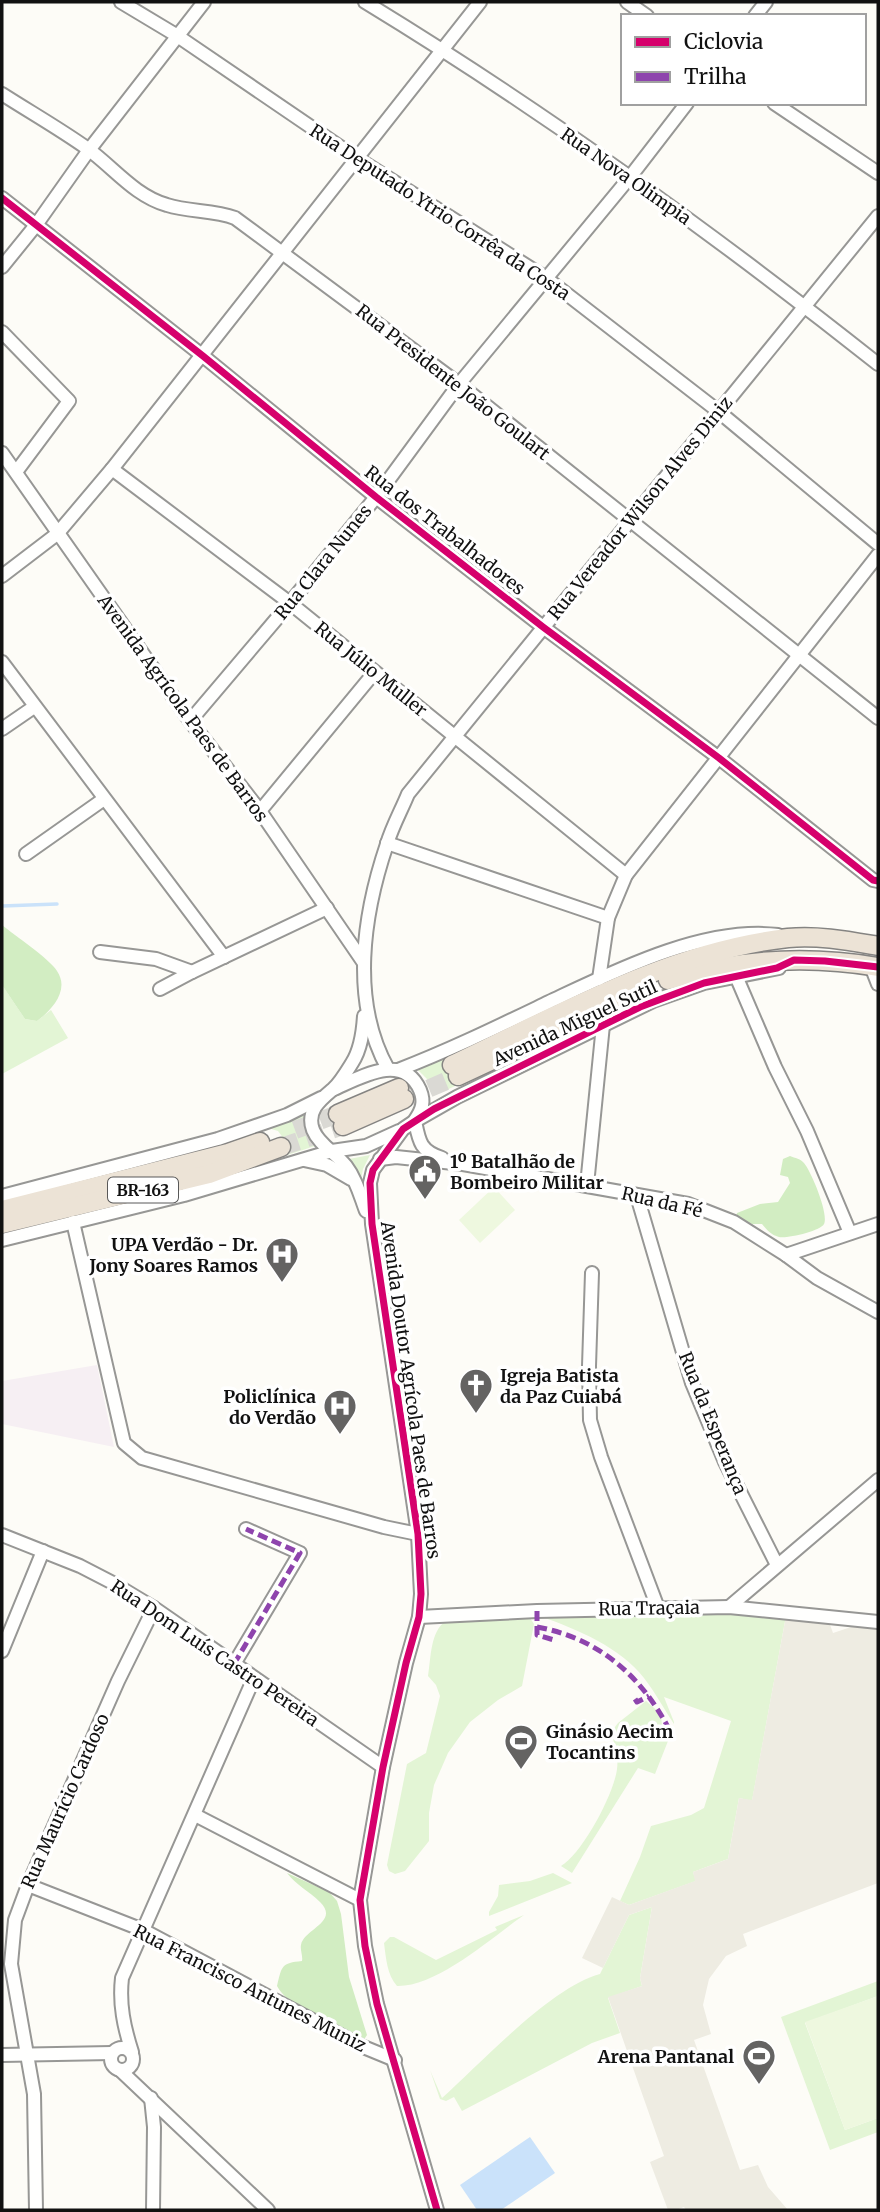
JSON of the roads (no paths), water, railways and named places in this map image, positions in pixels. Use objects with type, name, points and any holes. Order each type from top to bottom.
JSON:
[{"type":"highway","name":"Avenida Miguel Sutil","points":[[788,938],[824,939],[878,946]]},
{"type":"highway","points":[[788,938],[733,949],[657,971],[605,993],[455,1070],[663,981],[725,965],[775,959],[794,960]]},
{"type":"highway","name":"Avenida Miguel Sutil","points":[[794,960],[875,966]]},
{"type":"highway","points":[[340,1120],[401,1094]]},
{"type":"highway","name":"BR-163","points":[[2,1210],[279,1142],[209,1174],[2,1224]]},
{"type":"street","name":"Rua Deputado Ytrio Corrêa da Costa","points":[[121,2],[176,35],[355,157],[546,278],[718,411],[878,544]]},
{"type":"street","points":[[2,267],[176,35],[204,2]]},
{"type":"street","name":"Rua Nova Olimpia","points":[[365,2],[443,50],[631,177],[805,306],[878,364]]},
{"type":"street","points":[[2,576],[57,534],[112,469],[203,356],[355,157],[480,2]]},
{"type":"street","points":[[627,2],[644,14]]},
{"type":"street","name":"Rua Presidente João Goulart","points":[[2,94],[89,150],[125,182],[144,194],[166,205],[226,214],[236,218],[459,384],[878,718]]},
{"type":"street","name":"Rua Clara Nunes","points":[[190,721],[376,497],[459,384],[631,177],[685,105]]},
{"type":"street","points":[[777,105],[878,173]]},
{"type":"street","name":"Rua dos Trabalhadores","points":[[2,198],[203,356],[376,497],[876,881]]},
{"type":"street","name":"Rua Vereador Wilson Alves Diniz","points":[[364,963],[369,909],[387,843],[408,794],[878,216]]},
{"type":"street","points":[[2,332],[69,401],[16,472]]},
{"type":"street","name":"Avenida Agrícola Paes de Barros","points":[[2,453],[190,721],[260,811],[364,963]]},
{"type":"street","name":"Rua Júlio Muller","points":[[112,469],[290,603],[626,875]]},
{"type":"street","points":[[599,979],[608,918],[626,875],[878,555]]},
{"type":"street","points":[[2,662],[224,957]]},
{"type":"street","points":[[260,811],[374,673]]},
{"type":"street","points":[[2,729],[34,707]]},
{"type":"street","points":[[26,854],[104,799]]},
{"type":"street","points":[[387,843],[608,918]]},
{"type":"street","points":[[160,989],[327,908]]},
{"type":"street","name":"Avenida Miguel Sutil","points":[[334,1089],[367,1074],[441,1054],[617,971],[690,944],[723,937],[769,933],[788,938]]},
{"type":"street","points":[[100,952],[156,959],[192,972]]},
{"type":"street","points":[[602,957],[617,971]]},
{"type":"street","name":"Avenida Miguel Sutil","points":[[415,1121],[457,1097],[653,1001],[681,990],[777,968],[794,960]]},
{"type":"street","points":[[364,963],[373,1037],[393,1069],[410,1076],[422,1094],[423,1106],[415,1121]]},
{"type":"street","points":[[875,966],[878,984]]},
{"type":"street","points":[[736,976],[850,1233]]},
{"type":"street","points":[[2,1196],[218,1139],[287,1115],[321,1098],[334,1089],[353,1061],[362,1036],[366,994]]},
{"type":"street","points":[[587,1185],[603,1025]]},
{"type":"street","name":"Avenida Doutor Agrícola Paes de Barros","points":[[321,1098],[313,1111],[312,1127],[318,1139],[344,1164],[355,1181],[372,1224]]},
{"type":"street","name":"Avenida Doutor Agrícola Paes de Barros","points":[[415,1121],[402,1129],[380,1159],[373,1170],[370,1183],[372,1224],[421,1570],[419,1617],[383,1767],[360,1900],[365,1946],[377,2004],[438,2210]]},
{"type":"street","name":"Rua da Fé","points":[[415,1121],[420,1142],[425,1150],[463,1164]]},
{"type":"street","points":[[2,1240],[184,1195],[297,1160],[366,1146],[402,1129]]},
{"type":"street","name":"Rua da Fé","points":[[380,1159],[396,1157],[463,1164],[688,1204],[734,1222],[817,1278],[878,1312]]},
{"type":"street","points":[[297,1160],[327,1165],[355,1181]]},
{"type":"street","name":"Rua da Esperança","points":[[637,1196],[692,1383],[725,1462],[777,1565]]},
{"type":"street","points":[[73,1222],[124,1443],[142,1458],[384,1527],[418,1534]]},
{"type":"street","points":[[786,1255],[878,1224]]},
{"type":"street","points":[[592,1273],[590,1420],[601,1457],[658,1608]]},
{"type":"street","points":[[878,1312],[878,1318]]},
{"type":"street","points":[[729,1607],[878,1480]]},
{"type":"street","points":[[234,1664],[300,1553],[246,1529]]},
{"type":"street","name":"Rua Dom Luís Castro Pereira","points":[[2,1535],[111,1581],[383,1767]]},
{"type":"street","points":[[2,1651],[43,1551]]},
{"type":"street","name":"Rua Traçaia","points":[[419,1617],[523,1611],[729,1607],[878,1622]]},
{"type":"street","name":"Rua Maurício Cardoso","points":[[36,2210],[34,2094],[11,1964],[15,1920],[118,1681],[154,1608]]},
{"type":"street","points":[[254,1678],[122,1978],[120,1993],[122,2058],[150,2096],[268,2210]]},
{"type":"street","points":[[195,1815],[360,1900]]},
{"type":"street","name":"Rua Francisco Antunes Muniz","points":[[28,1885],[144,1930],[360,2046],[395,2060]]},
{"type":"street","points":[[2,2055],[92,2053],[122,2058]]},
{"type":"street","points":[[150,2096],[153,2127],[153,2210]]},
{"type":"street","points":[[153,2127],[165,2111]]},
{"type":"water","points":[[530,2137],[555,2173],[501,2210],[477,2210],[460,2185]]},
{"type":"waterway","points":[[2,906],[57,904]]},
{"type":"tunnel","points":[[404,1099],[458,1076]]},
{"type":"tunnel","points":[[295,1130],[338,1114]]},
{"type":"tunnel","points":[[281,1147],[343,1126]]},
{"type":"place","name":"1º Batalhão de Bombeiro Militar","points":[[425,1201]]},
{"type":"place","name":"UPA Verdão - Dr. Jony Soares Ramos","points":[[282,1284]]},
{"type":"place","name":"Igreja Batista da Paz Cuiabá","points":[[476,1415]]},
{"type":"place","name":"Policlínica do Verdão","points":[[340,1436]]},
{"type":"place","name":"Ginásio Aecim Tocantins","points":[[521,1771]]},
{"type":"place","name":"Arena Pantanal","points":[[759,2086]]}]
